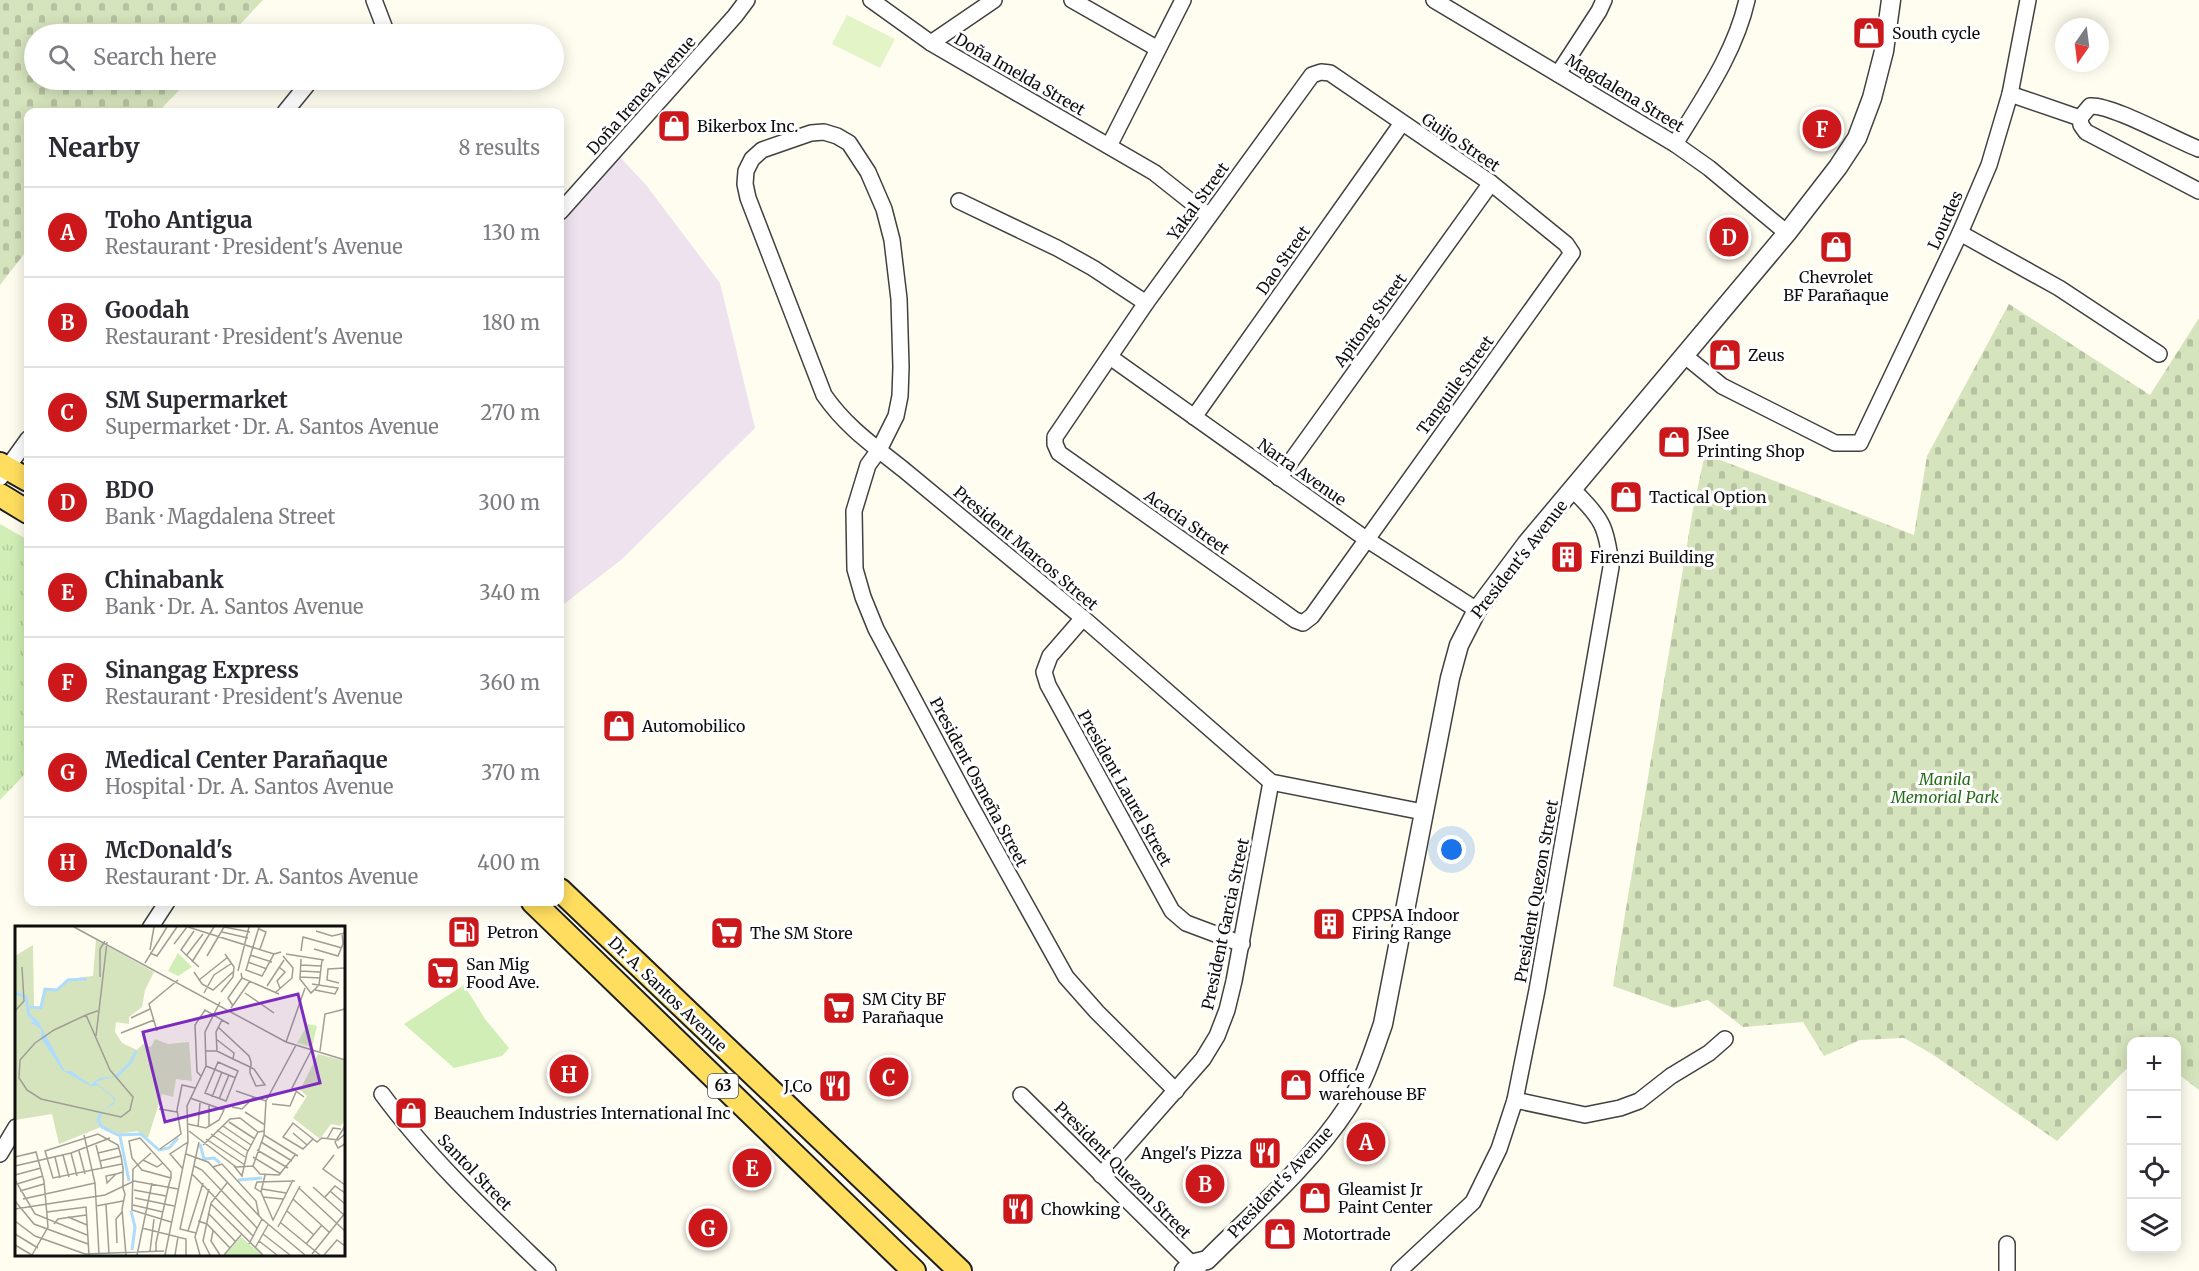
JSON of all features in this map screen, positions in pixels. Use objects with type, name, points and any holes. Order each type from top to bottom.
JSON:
[{"type":"main road","points":[[2,470],[24,478]]},
{"type":"main road","points":[[0,495],[24,510]]},
{"type":"main road","name":"Dr. A. Santos Avenue","points":[[564,894],[960,1271]]},
{"type":"main road","name":"Dr. A. Santos Avenue","points":[[537,906],[914,1271]]},
{"type":"street","points":[[374,0],[384,24]]},
{"type":"street","name":"Doña Irenea Avenue","points":[[564,208],[747,0]]},
{"type":"street","name":"Doña Imelda Street","points":[[872,0],[931,42],[1155,174],[1209,216]]},
{"type":"street","points":[[931,42],[994,0]]},
{"type":"street","points":[[1072,0],[1158,49]]},
{"type":"street","points":[[1109,146],[1183,0]]},
{"type":"street","name":"Magdalena Street","points":[[1434,0],[1675,144],[1709,168],[1787,233]]},
{"type":"street","points":[[1558,74],[1604,0]]},
{"type":"street","points":[[1675,144],[1730,53],[1747,0]]},
{"type":"street","name":"President's Avenue","points":[[1197,1267],[1280,1187],[1323,1138],[1347,1107],[1367,1069],[1383,1024],[1449,678],[1459,645],[1477,610],[1527,543],[1787,233],[1838,167],[1857,138],[1872,98],[1884,51],[1891,0]]},
{"type":"street","name":"Lourdes","points":[[1685,356],[1722,386],[1835,444],[1860,443],[1960,233],[1989,165],[2010,94],[2028,0]]},
{"type":"street","name":"Guijo Street","points":[[1321,72],[1330,73],[1491,183],[1566,244],[1572,253]]},
{"type":"street","name":"Yakal Street","points":[[1110,357],[1146,303],[1312,75],[1321,72]]},
{"type":"street","points":[[288,108],[303,90]]},
{"type":"street","points":[[2010,94],[2080,118]]},
{"type":"street","points":[[2199,149],[2098,107],[2090,106],[2080,118],[2081,125],[2086,132],[2199,191]]},
{"type":"street","name":"Dao Street","points":[[1194,417],[1402,123]]},
{"type":"street","name":"President Marcos Street","points":[[837,136],[824,132],[812,133],[762,150],[752,159],[746,171],[744,184],[824,395],[839,416],[1083,618],[1271,782],[1423,812]]},
{"type":"street","name":"President Osmeña Street","points":[[837,136],[849,142],[868,172],[884,209],[892,240],[899,300],[900,396],[896,416],[879,450],[868,465],[854,511],[855,569],[863,597],[876,629],[1066,977],[1097,1012],[1176,1091]]},
{"type":"street","name":"Apitong Street","points":[[1279,478],[1491,183]]},
{"type":"street","points":[[959,201],[1066,253],[1146,303]]},
{"type":"street","points":[[1960,233],[2060,288],[2159,354]]},
{"type":"street","name":"Tanguile Street","points":[[1366,539],[1572,253]]},
{"type":"street","name":"Narra Avenue","points":[[1110,357],[1366,539],[1477,610]]},
{"type":"street","name":"Acacia Street","points":[[1110,357],[1056,437],[1055,444],[1059,453],[1295,620],[1303,623],[1312,616],[1366,539]]},
{"type":"street","points":[[2,470],[24,444]]},
{"type":"street","name":"President Quezon Street","points":[[1399,1271],[1473,1202],[1500,1149],[1515,1100],[1538,990],[1611,567],[1608,538],[1604,529],[1595,511],[1573,490]]},
{"type":"street","name":"President Laurel Street","points":[[1083,618],[1050,656],[1044,672],[1048,685],[1172,911],[1186,923],[1242,944]]},
{"type":"street","name":"President Garcia Street","points":[[1101,1175],[1203,1059],[1216,1036],[1227,1010],[1242,944],[1271,782]]},
{"type":"street","points":[[151,926],[164,906]]},
{"type":"street","points":[[1515,1100],[1585,1115],[1620,1108],[1639,1101],[1671,1076],[1709,1053],[1725,1039]]},
{"type":"street","name":"Santol Street","points":[[382,1094],[405,1126],[548,1271]]},
{"type":"street","name":"President Quezon Street","points":[[1021,1095],[1197,1267]]},
{"type":"street","points":[[0,1154],[15,1129]]},
{"type":"street","points":[[2007,1244],[2007,1271]]},
{"type":"shaded area","points":[[619,156],[646,185],[720,283],[755,428],[621,560],[564,604],[564,218]]},
{"type":"green space","points":[[0,0],[263,0],[240,24],[24,24],[24,90],[179,90],[162,108],[24,108],[24,254],[0,285]]},
{"type":"green space","points":[[847,15],[895,39],[880,68],[832,44]]},
{"type":"green space","name":"Manila Memorial Park","points":[[2009,304],[2150,395],[2199,318],[2199,1090],[2181,1076],[2181,1037],[2127,1037],[2127,1068],[2057,1141],[1932,1054],[1904,1038],[1860,1040],[1824,1056],[1803,1022],[1743,1027],[1708,1000],[1674,1008],[1613,986],[1693,509],[1705,454],[1914,535],[1927,456]]},
{"type":"green space","points":[[0,524],[24,538],[24,775],[0,800]]},
{"type":"green space","points":[[464,985],[485,1019],[509,1048],[502,1056],[454,1068],[404,1024]]},
{"type":"place","name":"South cycle","points":[[1869,33]]},
{"type":"place","name":"Bikerbox Inc.","points":[[674,126]]},
{"type":"place","name":"Sinangag Express","points":[[1822,129]]},
{"type":"place","name":"BDO","points":[[1729,237]]},
{"type":"place","name":"Chevrolet BF Parañaque","points":[[1836,247]]},
{"type":"place","name":"Zeus","points":[[1725,355]]},
{"type":"place","name":"JSee Printing Shop","points":[[1674,442]]},
{"type":"place","name":"Tactical Option","points":[[1626,497]]},
{"type":"place","name":"Firenzi Building","points":[[1567,557]]},
{"type":"place","name":"Automobilico","points":[[619,726]]},
{"type":"place","name":"CPPSA Indoor Firing Range","points":[[1329,924]]},
{"type":"place","name":"Petron","points":[[464,932]]},
{"type":"place","name":"The SM Store","points":[[727,933]]},
{"type":"place","name":"San Mig Food Ave.","points":[[443,973]]},
{"type":"place","name":"SM City BF Parañaque","points":[[839,1008]]},
{"type":"place","name":"McDonald's","points":[[569,1074]]},
{"type":"place","name":"SM Supermarket","points":[[889,1077]]},
{"type":"place","name":"Office warehouse BF","points":[[1296,1085]]},
{"type":"place","name":"J.Co","points":[[835,1086]]},
{"type":"place","name":"Beauchem Industries International Inc","points":[[411,1113]]},
{"type":"place","name":"Toho Antigua","points":[[1366,1142]]},
{"type":"place","name":"Angel's Pizza","points":[[1265,1153]]},
{"type":"place","name":"Chinabank","points":[[752,1168]]},
{"type":"place","name":"Goodah","points":[[1205,1184]]},
{"type":"place","name":"Gleamist Jr Paint Center","points":[[1315,1198]]},
{"type":"place","name":"Chowking","points":[[1018,1209]]},
{"type":"place","name":"Medical Center Parañaque","points":[[708,1228]]},
{"type":"place","name":"Motortrade","points":[[1280,1234]]}]
